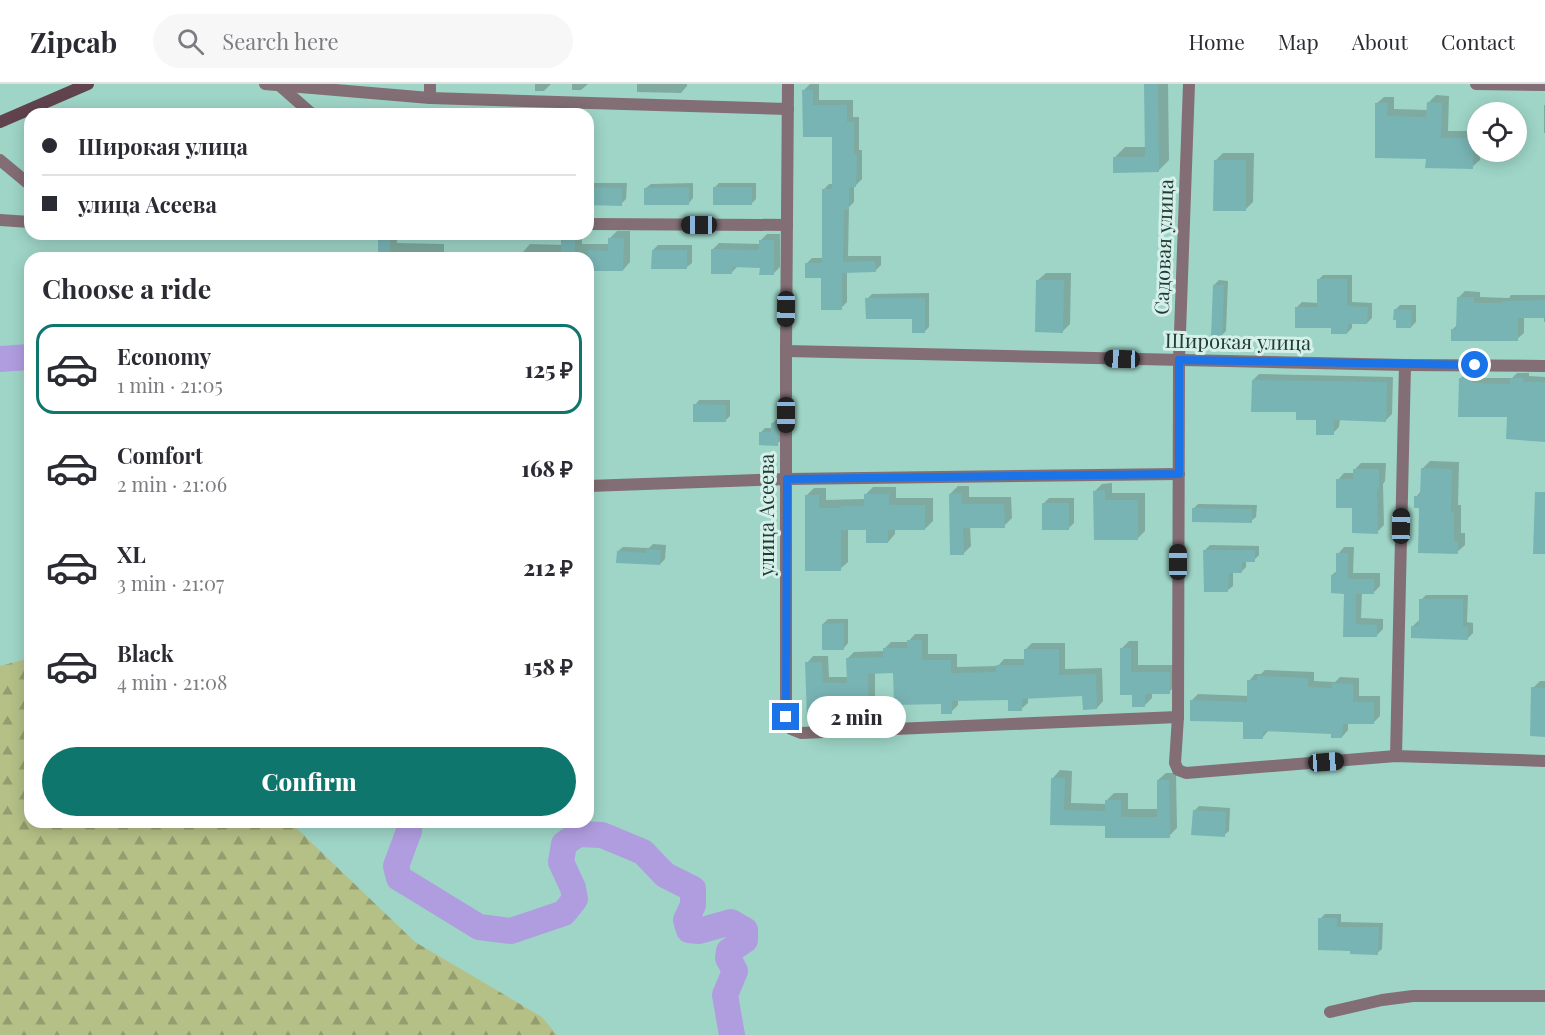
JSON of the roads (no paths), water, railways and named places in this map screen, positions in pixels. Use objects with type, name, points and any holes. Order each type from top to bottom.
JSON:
[{"type":"street","points":[[32,108],[88,84]]},
{"type":"street","points":[[265,84],[430,98],[788,109]]},
{"type":"street","points":[[430,84],[430,98]]},
{"type":"street","name":"улица Асеева","points":[[788,84],[786,717],[791,729],[801,733],[1178,717]]},
{"type":"street","name":"Садовая улица","points":[[1189,84],[1179,360],[1178,717],[1175,762],[1178,770],[1186,773],[1396,756]]},
{"type":"street","points":[[1476,84],[1545,85]]},
{"type":"street","points":[[279,85],[305,108]]},
{"type":"street","points":[[0,122],[24,112]]},
{"type":"street","points":[[0,160],[24,180]]},
{"type":"street","points":[[0,220],[24,222]]},
{"type":"street","points":[[594,224],[787,225]]},
{"type":"street","name":"Широкая улица","points":[[786,351],[1545,366]]},
{"type":"street","points":[[1404,364],[1396,756],[1545,761]]},
{"type":"street","points":[[594,486],[787,479],[1179,474]]},
{"type":"street","points":[[1330,1012],[1382,1000],[1413,996],[1545,996]]},
{"type":"waterway","points":[[0,359],[24,357]]},
{"type":"waterway","points":[[409,828],[396,866],[399,878],[479,927],[511,931],[564,913],[575,899],[573,888],[561,862],[564,844],[578,834],[602,835],[643,852],[665,875],[693,889],[693,905],[686,920],[689,930],[699,931],[731,922],[745,930],[745,940],[729,951],[728,958],[735,971],[725,995],[732,1035]]}]
